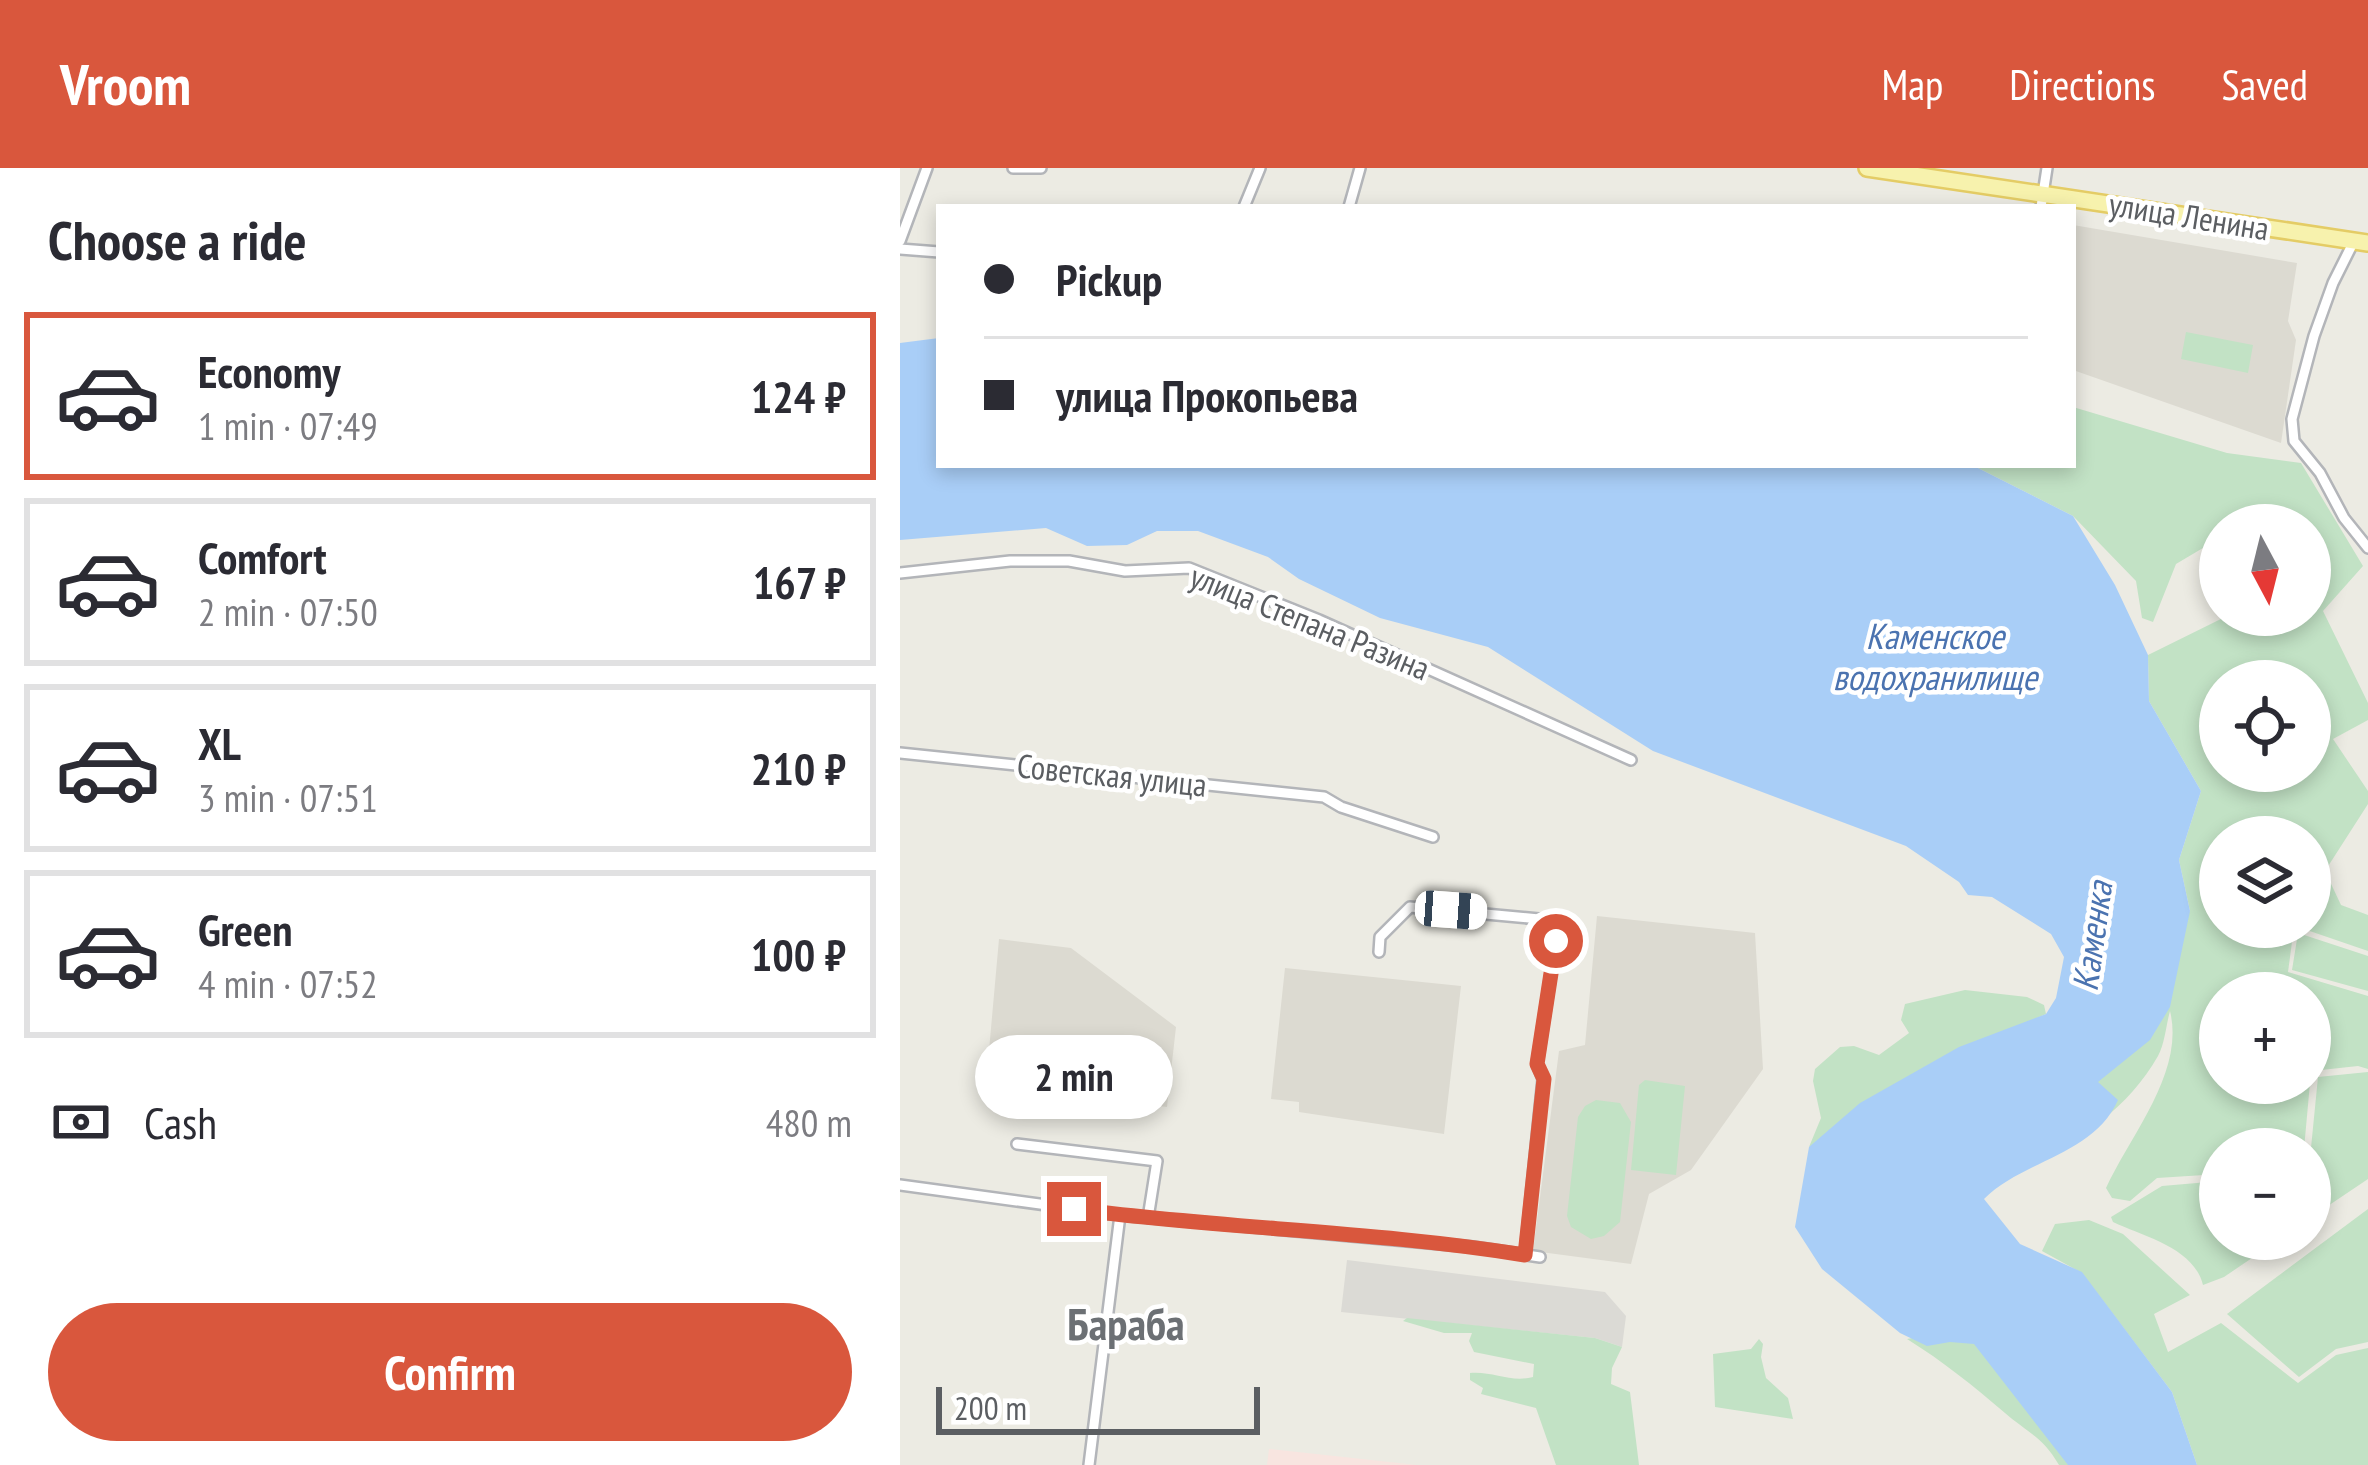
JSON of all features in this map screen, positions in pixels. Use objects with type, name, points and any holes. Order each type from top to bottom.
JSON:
[{"type":"main road","name":"улица Ленина","points":[[1867,168],[2072,204]]},
{"type":"main road","name":"улица Ленина","points":[[2076,204],[2361,242]]},
{"type":"street","points":[[928,168],[900,245],[936,251]]},
{"type":"street","points":[[1013,168],[1041,168]]},
{"type":"street","points":[[1245,204],[1260,168]]},
{"type":"street","points":[[1350,204],[1360,168]]},
{"type":"street","points":[[2042,200],[2047,168]]},
{"type":"street","points":[[2361,242],[2333,283],[2292,419],[2294,441],[2320,472],[2344,518],[2368,548]]},
{"type":"street","name":"улица Степана Разина","points":[[900,573],[1010,561],[1069,561],[1125,571],[1189,568],[1319,620],[1631,760]]},
{"type":"street","name":"Советская улица","points":[[900,753],[1324,797],[1433,837]]},
{"type":"street","points":[[1379,952],[1380,937],[1410,907],[1538,919],[1556,941],[1537,1064],[1544,1079],[1525,1255]]},
{"type":"street","points":[[1017,1144],[1157,1161],[1148,1218]]},
{"type":"street","points":[[900,1185],[1120,1215],[1473,1246],[1540,1257]]},
{"type":"street","points":[[1089,1465],[1120,1215]]},
{"type":"shaded area","points":[[2076,226],[2297,263],[2288,321],[2296,340],[2281,443],[2076,371]]},
{"type":"shaded area","points":[[1597,916],[1755,933],[1763,1069],[1691,1170],[1649,1194],[1631,1264],[1533,1251],[1559,1051],[1585,1045]]},
{"type":"shaded area","points":[[999,939],[1071,948],[1176,1027],[1167,1107],[986,1084]]},
{"type":"shaded area","points":[[1285,968],[1461,986],[1444,1134],[1299,1112],[1299,1102],[1271,1099]]},
{"type":"shaded area","points":[[1347,1260],[1605,1292],[1626,1316],[1622,1347],[1595,1338],[1341,1312]]},
{"type":"shaded area","points":[[1269,1449],[1417,1465],[1267,1465]]},
{"type":"green space","points":[[2186,332],[2253,345],[2248,373],[2181,359]]},
{"type":"green space","points":[[2076,408],[2227,453],[2301,463],[2326,504],[2199,504],[2199,550],[2176,564],[2153,622],[2142,618],[2136,581],[2073,516],[1978,468],[2076,468]]},
{"type":"green space","points":[[2331,513],[2363,566],[2331,602]]},
{"type":"green space","points":[[2331,627],[2368,703],[2368,720],[2333,739],[2368,791],[2368,804],[2331,862],[2331,816],[2199,816],[2199,948],[2291,948],[2288,972],[2199,972],[2199,1104],[2308,1104],[2306,1128],[2199,1128],[2199,1175],[2157,1178],[2130,1201],[2112,1198],[2106,1188],[2163,1080],[2173,1034],[2170,1011],[2158,1056],[2127,1098],[2088,1131],[2000,1184],[2190,911],[2179,860],[2201,792],[2331,792],[2331,660],[2199,660],[2199,788],[2149,701],[2148,655],[2199,630],[2199,636],[2331,636]]},
{"type":"green space","points":[[2331,884],[2341,905],[2368,915],[2368,951],[2331,938]]},
{"type":"green space","points":[[2331,944],[2368,956],[2368,991],[2331,981],[2331,972],[2292,970],[2296,948],[2331,948]]},
{"type":"green space","points":[[2331,985],[2368,996],[2368,1069],[2331,1069]]},
{"type":"green space","points":[[1965,990],[2027,997],[2044,1005],[2046,1014],[2010,1030],[1809,1147],[1821,1118],[1815,1069],[1840,1047],[1854,1046],[1879,1055],[1909,1033],[1901,1020],[1905,1004]]},
{"type":"green space","points":[[2368,1072],[2368,1179],[2331,1204],[2331,1128],[2313,1128],[2315,1104],[2331,1104],[2331,1076]]},
{"type":"green space","points":[[1645,1080],[1685,1086],[1676,1175],[1631,1170],[1639,1085]]},
{"type":"green space","points":[[1596,1100],[1620,1103],[1631,1122],[1620,1222],[1604,1236],[1591,1239],[1571,1227],[1567,1216],[1578,1117]]},
{"type":"green space","points":[[2199,1183],[2199,1260],[2249,1260],[2203,1285],[2198,1272],[2179,1253],[2113,1222],[2111,1217],[2162,1186]]},
{"type":"green space","points":[[2368,1209],[2368,1342],[2336,1349],[2299,1377],[2227,1314],[2300,1260],[2331,1260],[2331,1237]]},
{"type":"green space","points":[[2089,1220],[2123,1234],[2190,1295],[2154,1314],[2168,1352],[2221,1323],[2298,1383],[2336,1355],[2368,1348],[2368,1465],[2197,1465],[2172,1392],[2082,1273],[2042,1251],[2055,1224]]},
{"type":"green space","points":[[1403,1321],[1595,1338],[1622,1347],[1612,1368],[1611,1384],[1630,1392],[1639,1465],[1556,1465],[1536,1408],[1481,1394],[1483,1388],[1470,1380],[1470,1373],[1533,1377],[1534,1364],[1474,1352],[1469,1341],[1472,1333],[1444,1333]]},
{"type":"green space","points":[[1966,1328],[2074,1465],[2059,1465],[2035,1436],[1907,1339]]},
{"type":"green space","points":[[1759,1339],[1766,1378],[1788,1398],[1793,1419],[1715,1407],[1713,1354],[1751,1349]]},
{"type":"water","name":"Каменское водохранилище","points":[[936,338],[936,468],[1978,468],[2073,516],[2115,585],[2148,655],[2149,701],[2201,792],[2179,860],[2190,911],[2170,1007],[2150,1040],[2098,1082],[2118,1100],[2107,1118],[2075,1145],[1984,1199],[2020,1244],[2082,1272],[2172,1392],[2197,1465],[2068,1465],[1974,1344],[1927,1346],[1900,1333],[1822,1269],[1795,1227],[1809,1147],[1860,1103],[1959,1047],[2046,1014],[2056,998],[2064,957],[2051,934],[1992,897],[1968,895],[1959,882],[1906,846],[1653,751],[1488,647],[1380,618],[1299,579],[1268,557],[1198,531],[1157,531],[1127,545],[1087,546],[1046,528],[900,540],[900,343]]},
{"type":"district","name":"Бараба","points":[[1126,1324]]},
{"type":"route","points":[[1074,1209],[1473,1246],[1525,1255],[1544,1079],[1537,1064],[1556,941]]},
{"type":"water label","name":"Каменка","points":[[2092,936]]}]
